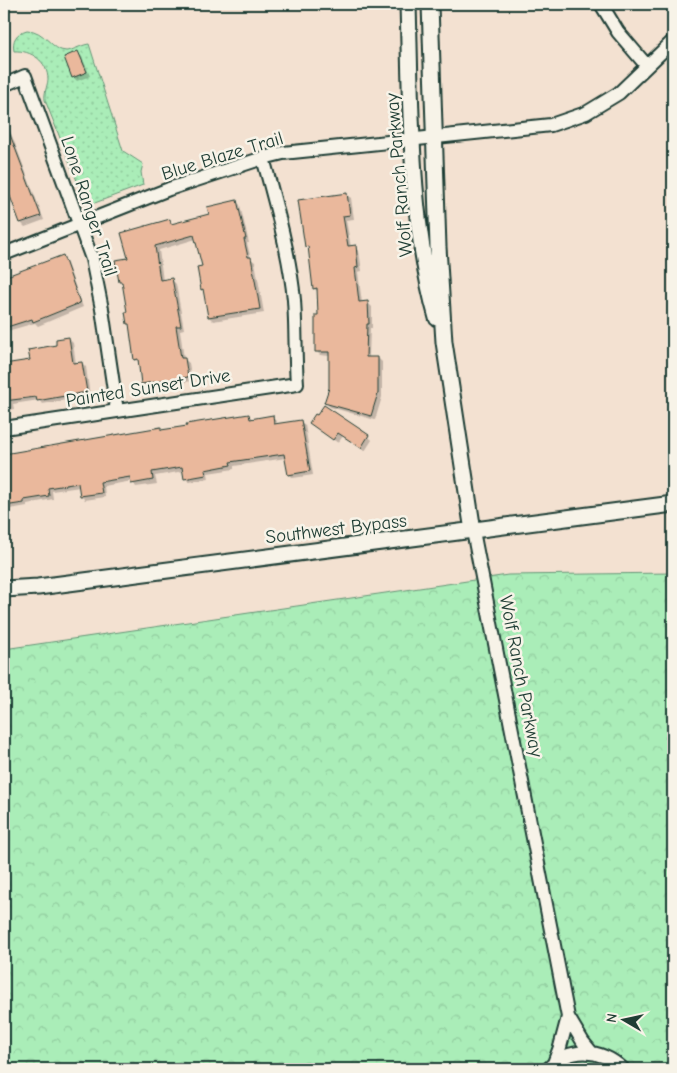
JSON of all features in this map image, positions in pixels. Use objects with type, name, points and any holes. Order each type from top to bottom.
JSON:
[{"type":"street","name":"Wolf Ranch Parkway","points":[[408,4],[412,139],[417,198],[430,292],[444,342]]},
{"type":"street","name":"Wolf Ranch Parkway","points":[[430,4],[438,247],[444,342],[473,531],[568,1017],[592,1053]]},
{"type":"street","points":[[601,4],[618,32],[647,66]]},
{"type":"street","name":"Blue Blaze Trail","points":[[4,254],[169,190],[263,158],[284,153],[528,129],[551,125],[586,113],[619,94],[673,41]]},
{"type":"street","name":"Lone Ranger Trail","points":[[4,86],[25,76],[93,267],[102,309],[116,410]]},
{"type":"street","name":"Painted Sunset Drive","points":[[4,428],[297,384],[294,301],[291,275],[263,158]]},
{"type":"street","name":"Southwest Bypass","points":[[4,589],[38,587],[673,504]]},
{"type":"street","name":"Wolf Ranch Parkway","points":[[551,1066],[560,1048],[568,1017]]},
{"type":"street","points":[[551,1066],[565,1056],[577,1053],[592,1053],[603,1055],[623,1069]]},
{"type":"green space","points":[[27,30],[39,33],[61,50],[68,51],[89,44],[123,151],[143,164],[141,172],[143,185],[92,204],[87,204],[45,100],[48,80],[45,67],[42,62],[32,55],[26,52],[14,51],[16,38],[20,33]]},
{"type":"green space","points":[[673,573],[673,1069],[4,1069],[4,649],[508,575]]},
{"type":"building","points":[[78,51],[87,72],[72,78],[64,57]]},
{"type":"building","points":[[4,119],[41,216],[20,223],[4,180]]},
{"type":"building","points":[[347,193],[350,215],[343,216],[348,246],[356,245],[358,267],[355,268],[359,302],[368,301],[369,324],[367,324],[366,357],[378,357],[378,393],[371,416],[324,403],[329,388],[329,352],[315,352],[315,315],[318,315],[317,288],[313,289],[308,246],[305,247],[298,200]]},
{"type":"building","points":[[237,200],[248,257],[251,257],[260,309],[208,317],[197,267],[202,266],[194,235],[155,246],[160,280],[172,278],[181,326],[176,326],[181,358],[185,358],[188,377],[141,384],[138,359],[134,360],[129,324],[127,324],[122,282],[119,282],[115,260],[128,258],[121,233],[170,219],[171,224],[209,214],[207,207]]},
{"type":"building","points":[[63,255],[80,303],[33,322],[32,319],[7,327],[4,317],[4,277]]},
{"type":"building","points":[[69,337],[73,363],[82,362],[87,392],[37,401],[36,397],[4,401],[4,364],[30,360],[28,350],[56,345],[56,339]]},
{"type":"building","points":[[324,405],[369,435],[361,448],[338,433],[333,440],[309,423]]},
{"type":"building","points":[[249,414],[250,419],[273,415],[274,424],[301,420],[310,471],[288,475],[284,454],[230,462],[231,465],[205,470],[206,475],[184,479],[182,467],[152,472],[153,480],[131,484],[130,477],[100,482],[102,493],[80,496],[78,483],[48,488],[49,496],[24,500],[24,503],[4,506],[4,454],[161,427],[161,430],[187,426],[186,424]]}]
